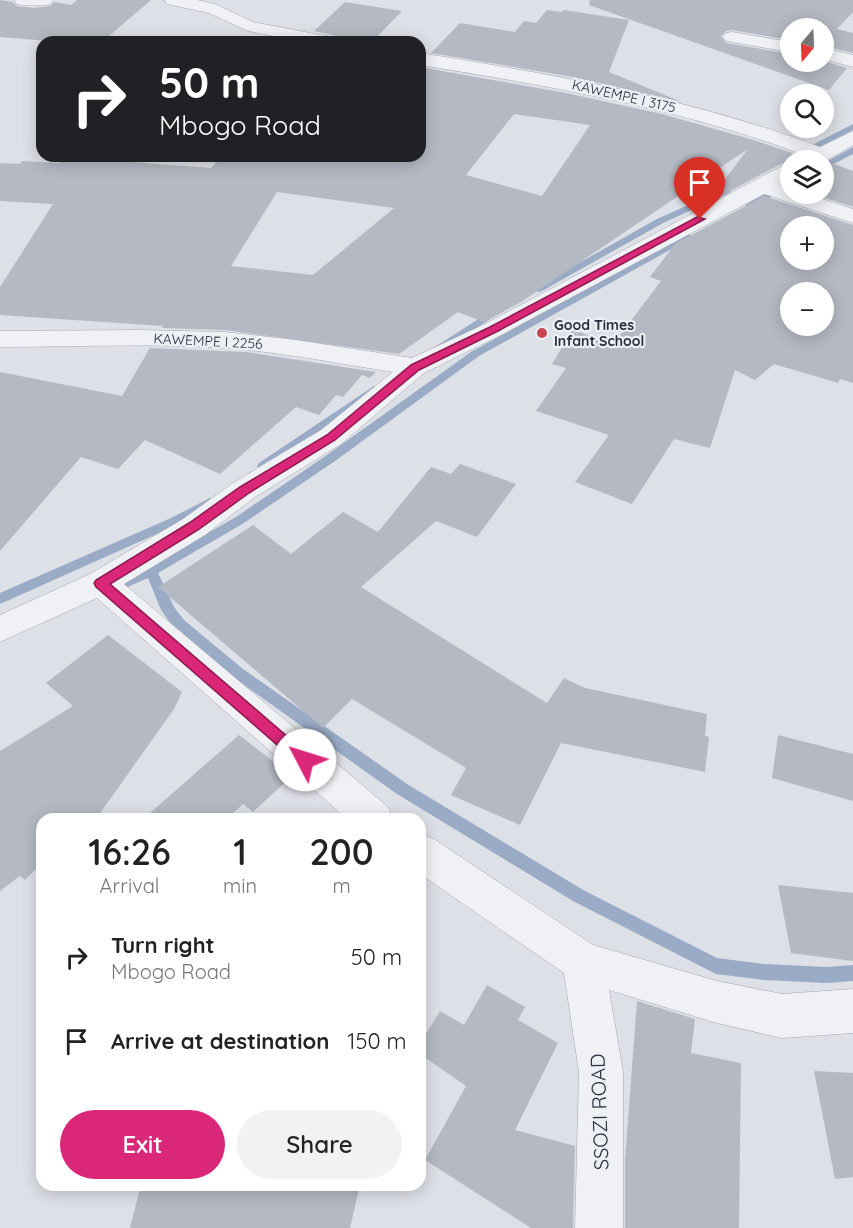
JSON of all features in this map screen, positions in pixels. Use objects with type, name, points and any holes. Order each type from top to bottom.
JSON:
[{"type":"street","points":[[23,0],[44,0]]},
{"type":"street","points":[[173,0],[215,9],[248,26],[300,36]]},
{"type":"street","points":[[732,37],[780,45]]},
{"type":"street","points":[[834,56],[853,61]]},
{"type":"street","name":"KAWEMPE I 3175","points":[[426,59],[646,99],[772,134],[801,150]]},
{"type":"street","points":[[830,150],[853,137]]},
{"type":"street","points":[[0,629],[101,583],[194,527],[244,490],[331,437],[415,367],[494,329],[780,176]]},
{"type":"street","points":[[762,186],[853,216]]},
{"type":"street","name":"KAWEMPE I 2256","points":[[0,339],[223,340],[272,344],[415,367]]},
{"type":"street","points":[[101,583],[367,813]]},
{"type":"street","points":[[426,856],[584,962],[717,1002],[782,1016],[853,1011]]},
{"type":"street","name":"SSOZI ROAD","points":[[584,962],[601,1072],[601,1173],[598,1228]]},
{"type":"building","points":[[0,0],[12,2],[17,6],[34,8],[50,6],[54,2],[71,5],[77,0],[151,0],[109,36],[36,36],[36,40],[0,37]]},
{"type":"building","points":[[590,0],[853,0],[853,12],[837,29],[853,33],[853,53],[834,48],[834,18],[780,18],[780,38],[732,30],[726,31],[721,36],[726,43],[780,52],[780,72],[834,72],[834,64],[847,68],[834,84],[812,84],[589,5]]},
{"type":"building","points":[[345,2],[402,11],[378,36],[337,36],[314,31]]},
{"type":"building","points":[[547,10],[562,12],[564,10],[629,20],[609,72],[682,102],[573,77],[431,53],[460,23],[515,32],[524,21],[536,23]]},
{"type":"building","points":[[426,68],[566,93],[662,114],[783,150],[780,150],[780,165],[706,204],[748,149],[521,302],[484,322],[458,312],[399,354],[225,330],[162,328],[163,326],[0,315],[0,287],[53,204],[0,201],[0,163],[20,164],[22,161],[131,162],[211,168],[216,162],[426,162]],"holes":[[[514,114],[590,125],[542,196],[466,175]],[[277,192],[394,208],[313,275],[231,266]]]},
{"type":"building","points":[[834,164],[853,171],[853,207],[834,201]]},
{"type":"building","points":[[764,196],[780,201],[780,204],[789,204],[825,216],[780,216],[780,270],[834,270],[834,219],[853,225],[853,383],[840,379],[838,383],[774,364],[755,380],[735,370],[710,448],[674,439],[632,504],[575,482],[609,435],[536,411],[566,368],[552,364],[573,329],[612,346],[661,281],[650,277],[675,244]]},
{"type":"building","points":[[150,348],[246,352],[376,372],[370,378],[362,375],[343,397],[336,395],[319,415],[296,407],[220,474],[145,440],[118,469],[81,457],[0,551],[0,372],[122,396]]},
{"type":"building","points":[[460,464],[516,484],[477,537],[436,521],[361,587],[547,703],[564,678],[585,688],[707,714],[705,736],[709,737],[705,772],[561,743],[520,825],[451,795],[466,768],[352,699],[323,728],[158,587],[253,525],[291,554],[343,512],[378,532],[431,467],[451,474]]},
{"type":"building","points":[[108,635],[182,692],[174,709],[100,813],[36,813],[36,869],[25,880],[20,876],[0,891],[0,751],[73,706],[46,683]]},
{"type":"building","points":[[239,735],[292,776],[253,812],[243,804],[233,813],[150,813]]},
{"type":"building","points":[[778,735],[853,754],[853,801],[772,778]]},
{"type":"building","points":[[778,885],[853,893],[853,961],[791,953]]},
{"type":"building","points":[[487,985],[525,1007],[518,1020],[558,1043],[515,1130],[575,1146],[573,1228],[531,1228],[426,1161],[466,1086],[426,1058],[426,1034],[440,1011],[464,1025]]},
{"type":"building","points":[[637,1001],[695,1019],[691,1053],[741,1063],[739,1228],[625,1228],[625,1160]]},
{"type":"building","points":[[814,1071],[853,1073],[853,1177],[835,1179]]},
{"type":"building","points":[[139,1191],[359,1191],[350,1228],[130,1228]]},
{"type":"waterway","points":[[807,150],[853,127]]},
{"type":"waterway","points":[[834,160],[853,150]]},
{"type":"waterway","points":[[750,205],[780,188]]},
{"type":"waterway","points":[[538,289],[660,221],[726,191]]},
{"type":"waterway","points":[[151,571],[240,520],[331,458],[475,354],[690,236]]},
{"type":"waterway","points":[[432,352],[494,312]]},
{"type":"waterway","points":[[263,466],[374,390]]},
{"type":"waterway","points":[[0,599],[175,521],[210,502]]},
{"type":"waterway","points":[[114,588],[151,571]]},
{"type":"waterway","points":[[151,571],[168,610],[179,624],[238,673],[402,789],[579,896],[716,966],[764,972],[827,975],[853,973]]},
{"type":"place","name":"Good Times Infant School","points":[[542,333]]},
{"type":"route","points":[[305,760],[101,583],[194,527],[244,490],[331,437],[415,367],[494,329],[700,219]]}]
